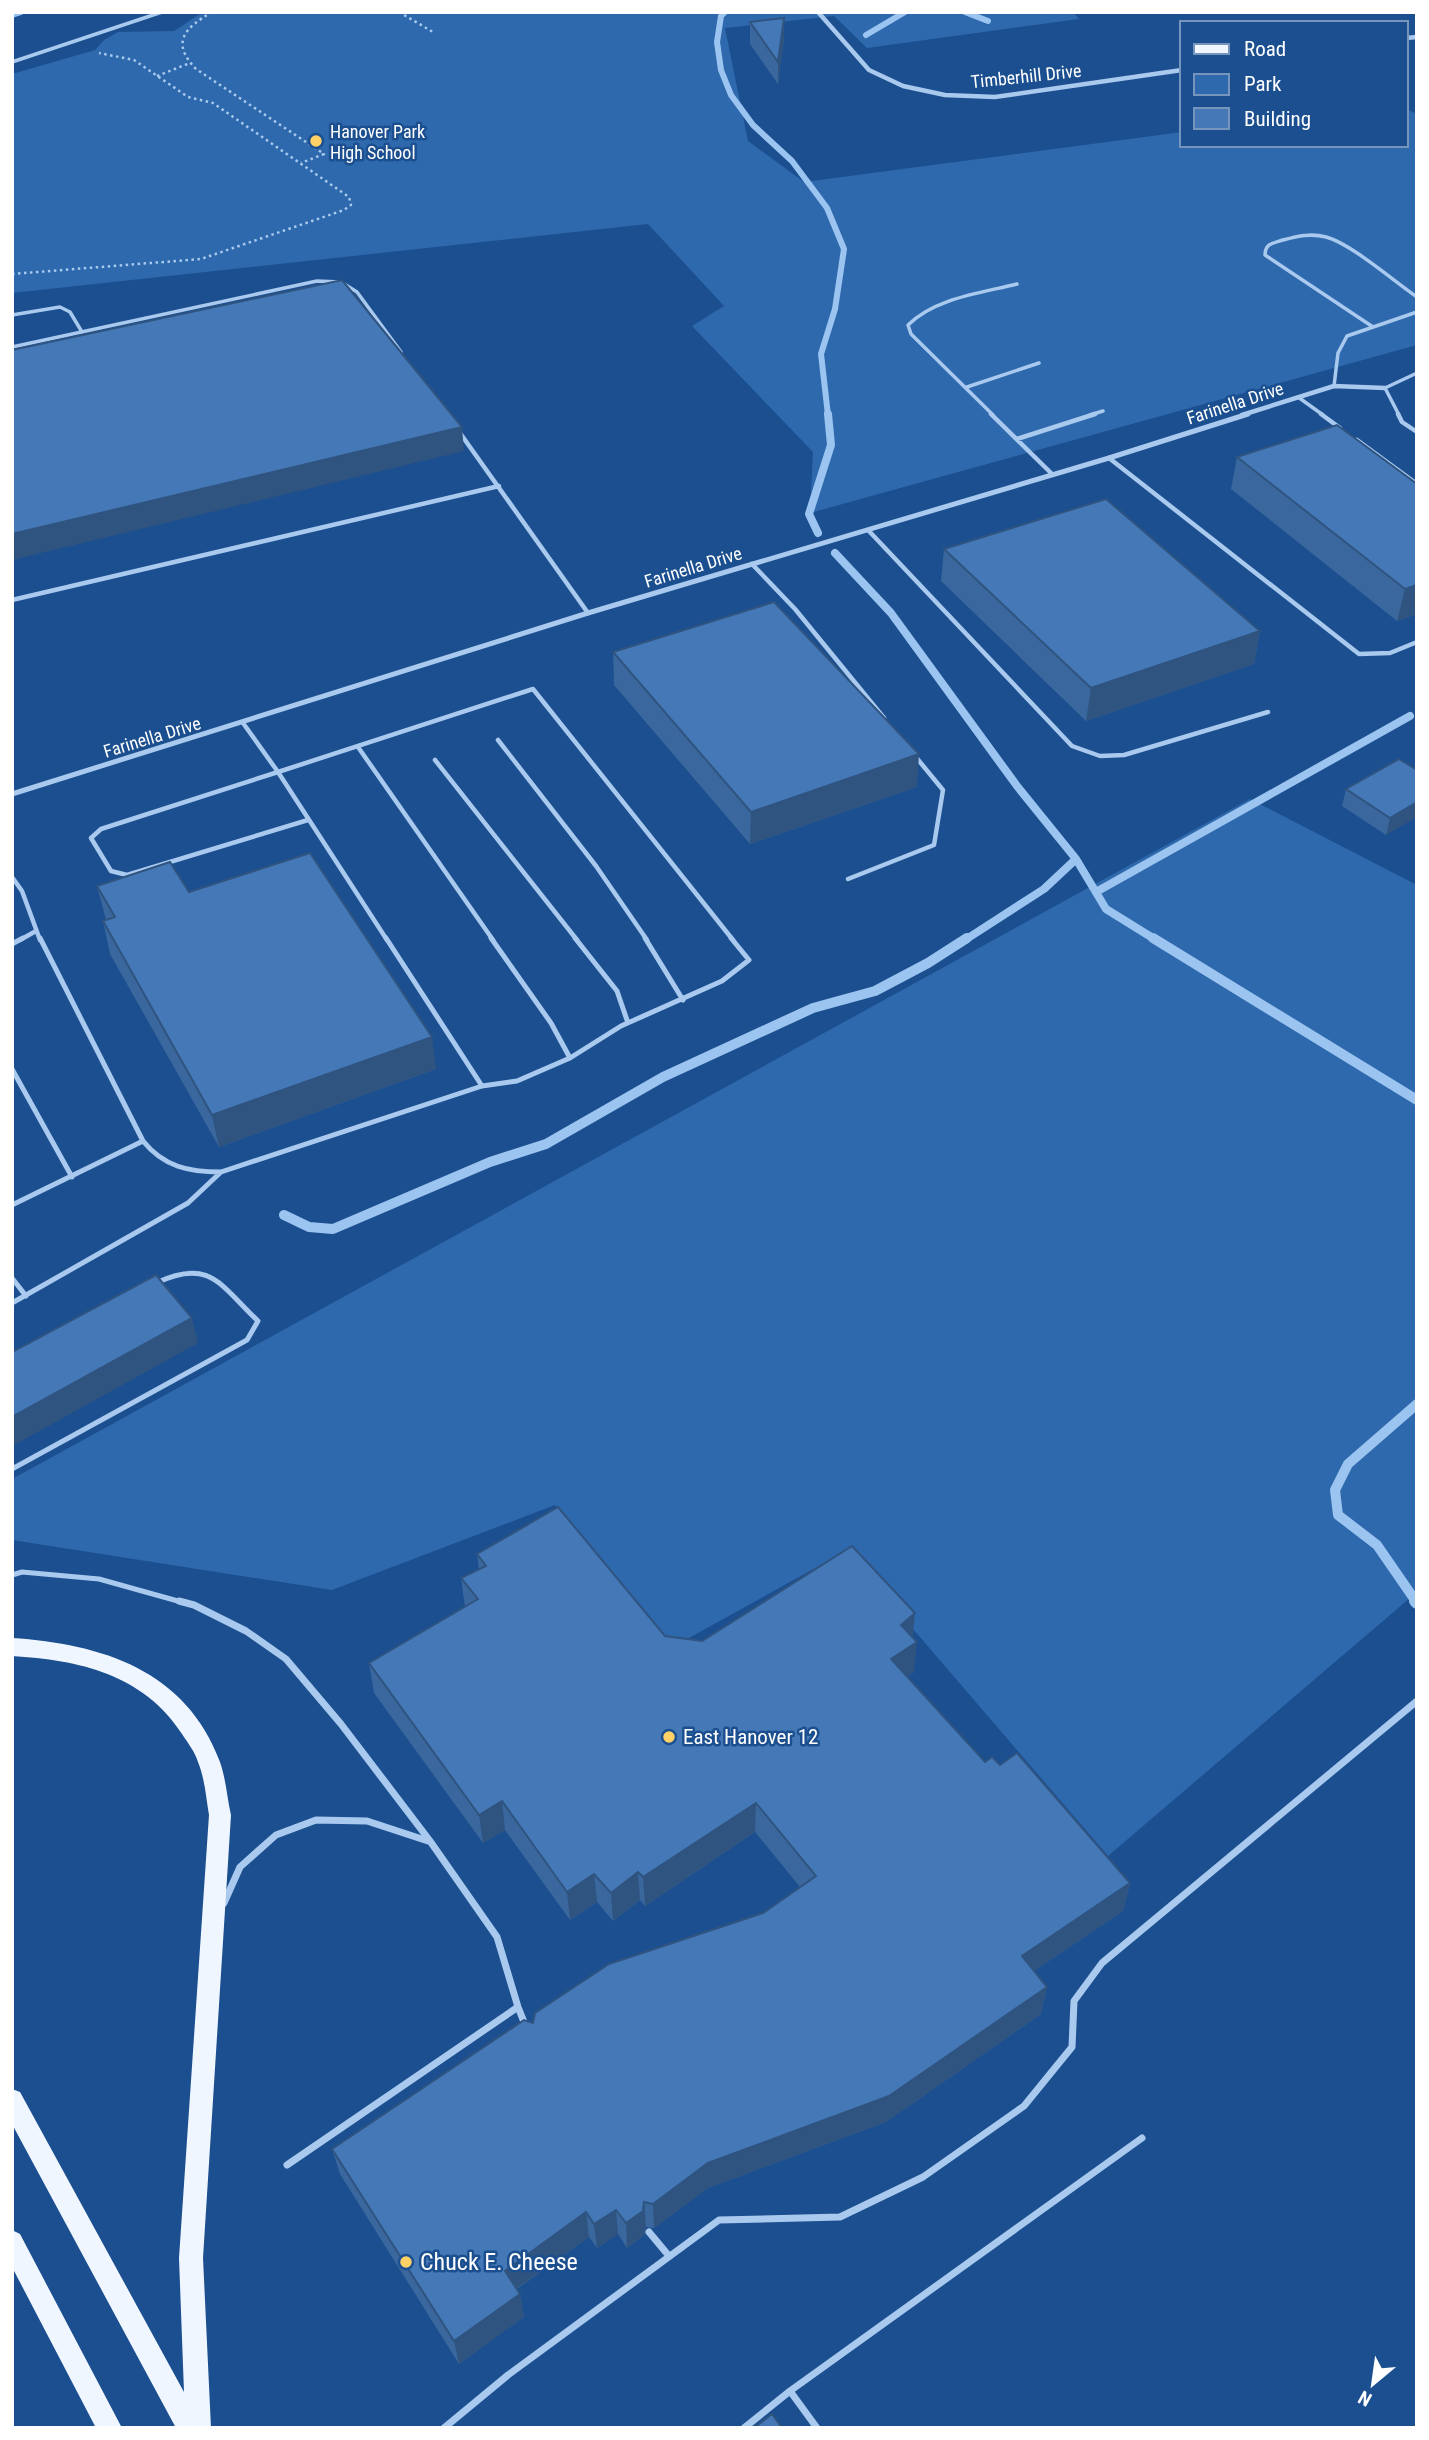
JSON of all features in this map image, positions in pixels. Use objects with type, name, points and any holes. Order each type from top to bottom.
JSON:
[{"type":"main road","points":[[12,1647],[54,1648],[94,1657],[131,1673],[161,1692],[186,1719],[209,1761],[220,1815],[191,2258],[198,2428]]},
{"type":"main road","points":[[12,2100],[190,2428]]},
{"type":"main road","points":[[12,2242],[29,2284],[110,2428]]},
{"type":"street","name":"Timberhill Drive","points":[[818,12],[869,70],[903,86],[935,94],[995,97],[1180,70]]},
{"type":"street","name":"Farinella Drive","points":[[12,794],[588,613],[1110,457],[1334,386],[1385,388]]},
{"type":"lane","points":[[12,62],[162,12]]},
{"type":"lane","points":[[1373,327],[1265,255],[1265,249],[1269,244],[1307,233],[1321,234],[1335,240],[1417,297]]},
{"type":"lane","points":[[12,347],[317,281],[341,282],[357,292],[404,357]]},
{"type":"lane","points":[[1017,284],[935,307],[913,317],[908,325],[911,334],[1051,473]]},
{"type":"lane","points":[[12,315],[60,307],[70,312],[82,332]]},
{"type":"lane","points":[[1334,386],[1336,359],[1340,344],[1347,336],[1417,312]]},
{"type":"lane","points":[[967,387],[1039,363]]},
{"type":"lane","points":[[1417,373],[1385,388],[1402,422],[1417,432]]},
{"type":"lane","points":[[1298,397],[1343,430]]},
{"type":"lane","points":[[1017,439],[1103,411]]},
{"type":"lane","points":[[459,432],[588,613]]},
{"type":"lane","points":[[1354,438],[1417,484]]},
{"type":"lane","points":[[1110,457],[1359,654],[1390,653],[1417,642]]},
{"type":"lane","points":[[12,600],[499,486]]},
{"type":"lane","points":[[868,530],[1072,746],[1100,756],[1124,755],[1268,712]]},
{"type":"lane","points":[[752,564],[795,609],[891,726]]},
{"type":"lane","points":[[12,877],[22,891],[36,931],[143,1142],[152,1153],[179,1170],[221,1172],[482,1086],[517,1081],[570,1058],[628,1023],[722,981],[749,960],[533,689],[101,829],[91,838],[111,871],[127,875],[308,820]]},
{"type":"lane","points":[[243,723],[278,772],[482,1086]]},
{"type":"lane","points":[[498,740],[555,811],[663,964],[683,1000]]},
{"type":"lane","points":[[358,747],[551,1023],[570,1058]]},
{"type":"lane","points":[[848,879],[934,845],[943,790],[908,747]]},
{"type":"lane","points":[[435,760],[617,991],[628,1023]]},
{"type":"lane","points":[[12,944],[36,931]]},
{"type":"lane","points":[[12,1069],[72,1177]]},
{"type":"lane","points":[[12,1205],[143,1142]]},
{"type":"lane","points":[[12,1303],[188,1203],[206,1190],[221,1172]]},
{"type":"lane","points":[[12,1469],[247,1340],[258,1321],[210,1275],[179,1272],[145,1287]]},
{"type":"lane","points":[[12,1278],[26,1296]]},
{"type":"lane","points":[[12,1575],[22,1572],[99,1579],[194,1605],[246,1631],[286,1659],[341,1724],[430,1841],[497,1937],[528,2032]]},
{"type":"lane","points":[[444,2428],[508,2375],[719,2220],[840,2217],[923,2176],[1024,2106],[1072,2047],[1074,2001],[1102,1963],[1417,1701]]},
{"type":"lane","points":[[213,1925],[240,1867],[276,1835],[316,1820],[368,1821],[430,1841]]},
{"type":"lane","points":[[286,2165],[518,2007]]},
{"type":"lane","points":[[744,2428],[790,2391],[1142,2138]]},
{"type":"lane","points":[[649,2232],[669,2256]]},
{"type":"lane","points":[[790,2391],[817,2428]]},
{"type":"path","points":[[212,12],[191,26],[183,38],[182,52],[190,64],[324,154],[300,163]]},
{"type":"path","points":[[399,12],[433,33]]},
{"type":"path","points":[[12,274],[201,259],[351,205],[349,197],[214,103],[188,97],[134,60],[91,53]]},
{"type":"path","points":[[156,76],[190,64]]},
{"type":"green space","points":[[203,12],[1073,12],[1079,19],[867,48],[834,16],[725,28],[748,141],[804,182],[1180,132],[1180,147],[1408,147],[1408,110],[1417,114],[1417,345],[810,513],[813,452],[692,326],[724,306],[648,224],[12,293],[12,74],[95,50],[104,40],[118,32],[174,31]]},
{"type":"green space","points":[[1250,799],[1417,885],[1417,1592],[1108,1856],[846,1551],[669,1649],[555,1505],[332,1590],[12,1540],[12,1479]]},
{"type":"building","points":[[784,18],[778,62],[750,22]]},
{"type":"building","points":[[342,280],[462,427],[12,534],[12,350]]},
{"type":"building","points":[[1337,425],[1417,484],[1417,585],[1405,589],[1237,457]]},
{"type":"building","points":[[1106,499],[1260,631],[1091,688],[944,549]]},
{"type":"building","points":[[774,602],[919,754],[751,812],[613,652]]},
{"type":"building","points":[[1399,759],[1417,770],[1417,802],[1390,818],[1346,789]]},
{"type":"building","points":[[310,853],[432,1037],[212,1115],[103,921],[115,917],[97,886],[170,862],[189,892]]},
{"type":"building","points":[[156,1275],[192,1318],[12,1417],[12,1352]]},
{"type":"building","points":[[558,1507],[665,1636],[702,1641],[852,1546],[915,1613],[901,1625],[917,1642],[891,1659],[985,1762],[992,1757],[1000,1765],[1017,1753],[1130,1883],[1022,1956],[1047,1987],[889,2096],[708,2163],[653,2204],[644,2202],[643,2211],[626,2223],[616,2210],[594,2224],[586,2212],[505,2271],[520,2294],[454,2341],[332,2149],[524,2020],[533,2023],[535,2013],[609,1964],[763,1913],[816,1876],[756,1803],[643,1877],[638,1872],[611,1893],[594,1874],[567,1892],[502,1801],[479,1815],[369,1663],[478,1599],[461,1578],[486,1566],[477,1554]]},
{"type":"building","points":[[772,2414],[782,2428],[754,2428]]},
{"type":"waterway","points":[[12,15],[21,12]]},
{"type":"waterway","points":[[725,12],[721,16],[717,42],[721,70],[731,95],[753,125],[792,161],[827,208],[844,249],[835,309],[821,354],[828,415]]},
{"type":"waterway","points":[[866,35],[905,12]]},
{"type":"waterway","points":[[965,12],[988,21]]},
{"type":"waterway","points":[[818,533],[809,514],[831,445],[828,414]]},
{"type":"waterway","points":[[835,553],[891,613],[1017,786],[1076,859]]},
{"type":"waterway","points":[[1096,892],[1410,716]]},
{"type":"waterway","points":[[965,940],[1044,889],[1076,859]]},
{"type":"waterway","points":[[1076,859],[1106,909],[1156,940]]},
{"type":"waterway","points":[[284,1215],[309,1227],[333,1229],[490,1162],[546,1144],[663,1077],[813,1008],[875,991],[928,963],[967,938]]},
{"type":"waterway","points":[[1153,938],[1417,1100]]},
{"type":"waterway","points":[[1415,1601],[1417,1603],[1377,1545],[1338,1515],[1335,1490],[1348,1464],[1417,1404]]},
{"type":"place","name":"Hanover Park High School","points":[[316,141]]},
{"type":"place","name":"East Hanover 12","points":[[669,1737]]},
{"type":"place","name":"Chuck E. Cheese","points":[[406,2262]]}]
